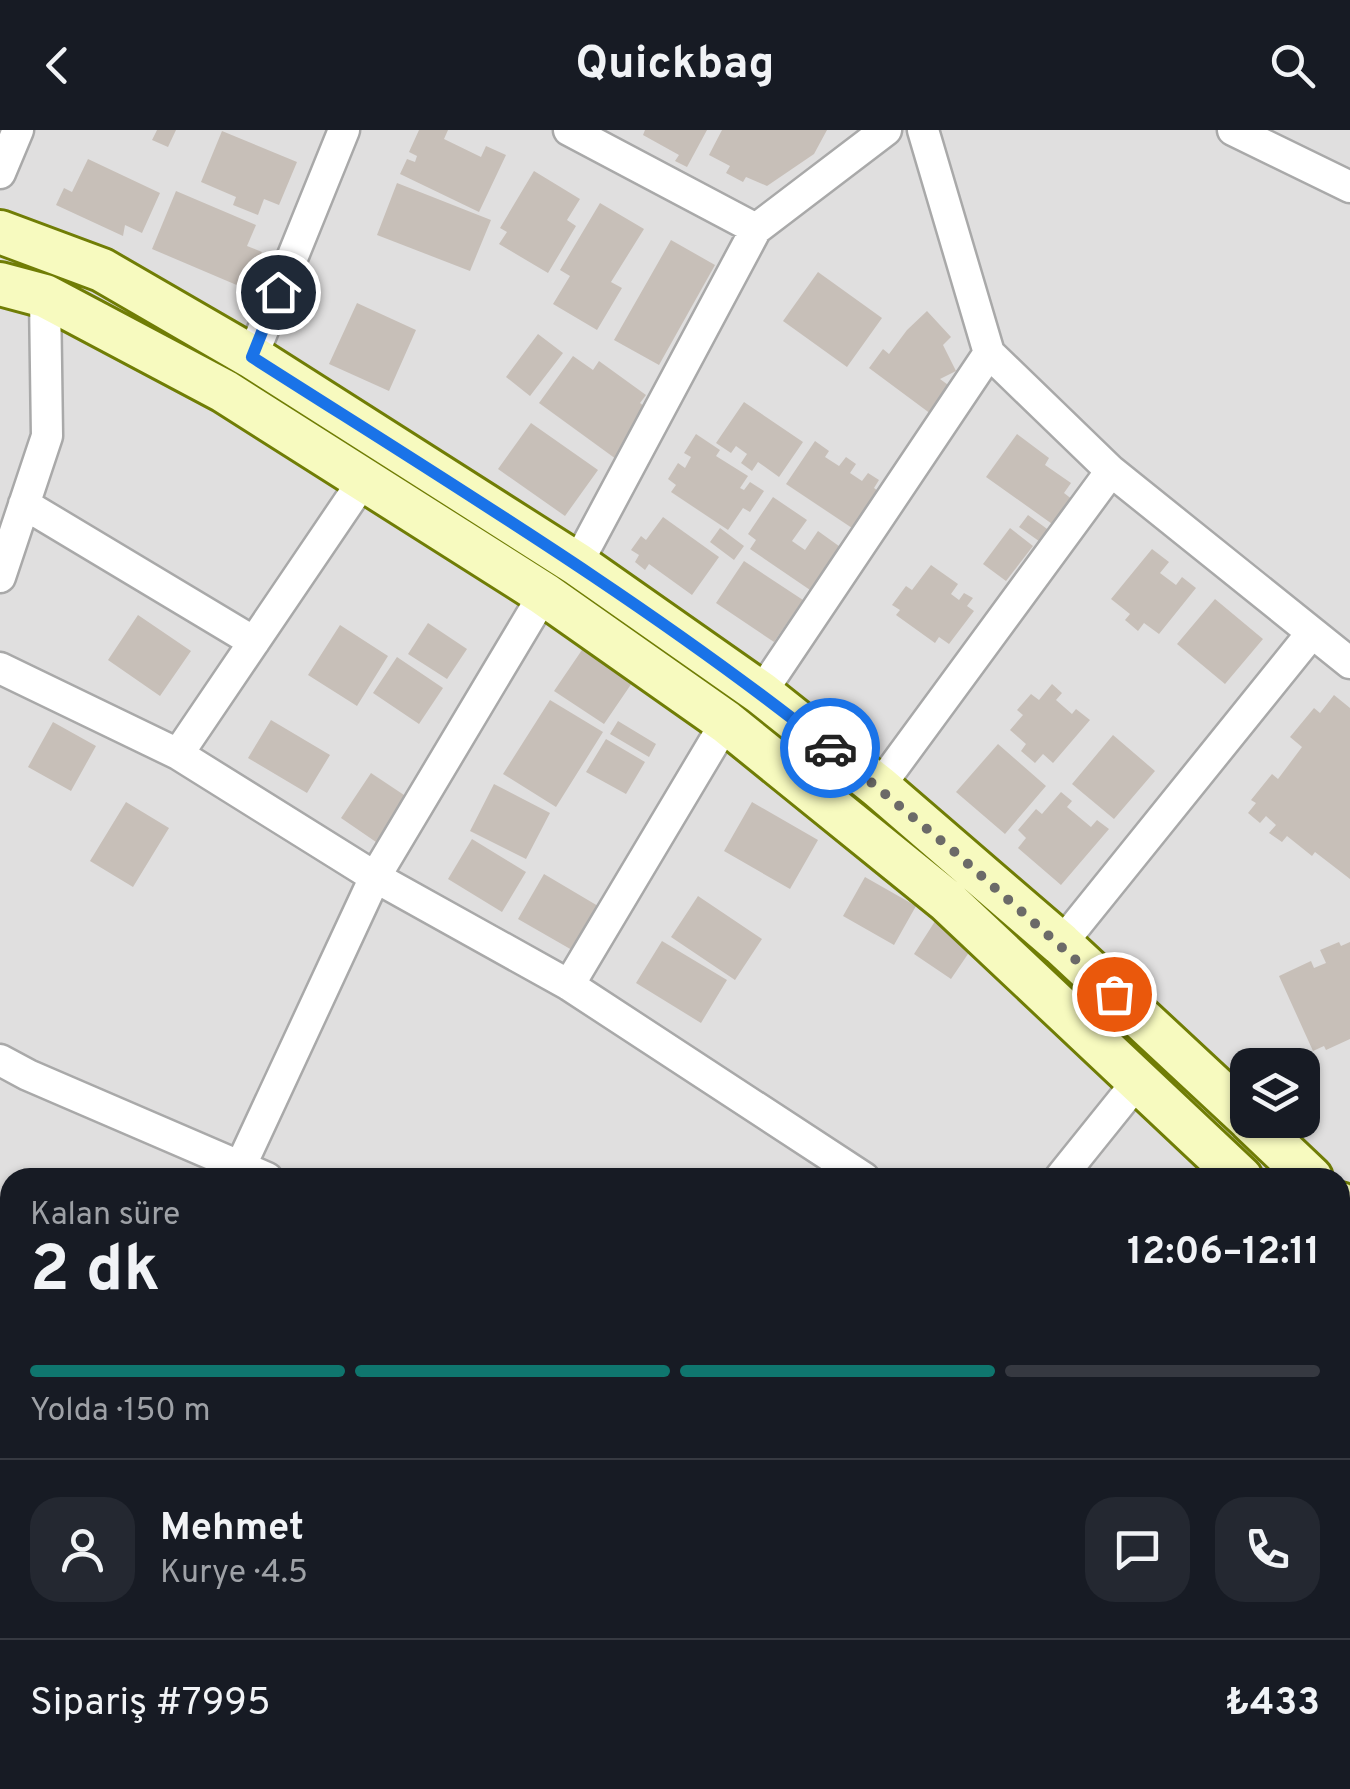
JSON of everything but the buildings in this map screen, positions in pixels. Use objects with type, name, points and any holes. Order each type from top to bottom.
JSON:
[{"type":"main road","points":[[0,232],[102,270],[252,357],[577,564],[761,693],[879,787],[1061,944],[1230,1102]]},
{"type":"main road","points":[[0,284],[45,296],[224,391],[544,594],[726,722],[947,901],[1230,1168]]},
{"type":"main road","points":[[1268,1138],[1300,1168]]},
{"type":"street","points":[[0,174],[18,130]]},
{"type":"street","points":[[252,357],[344,130]]},
{"type":"street","points":[[569,130],[756,230]]},
{"type":"street","points":[[577,564],[756,230],[886,130]]},
{"type":"street","points":[[923,130],[989,353],[1111,471],[1350,663]]},
{"type":"street","points":[[1233,130],[1350,187]]},
{"type":"street","points":[[0,577],[47,436],[45,296]]},
{"type":"street","points":[[761,693],[989,353]]},
{"type":"street","points":[[879,787],[1111,471]]},
{"type":"street","points":[[178,754],[365,478]]},
{"type":"street","points":[[24,504],[254,642]]},
{"type":"street","points":[[251,1168],[375,877],[544,594]]},
{"type":"street","points":[[1061,944],[1311,634]]},
{"type":"street","points":[[0,668],[178,754],[375,877],[569,986],[849,1168]]},
{"type":"street","points":[[569,986],[726,722]]},
{"type":"street","points":[[0,1060],[235,1168]]},
{"type":"street","points":[[1068,1168],[1138,1081]]},
{"type":"shaded area","points":[[0,130],[1350,130],[1350,1168],[0,1168]]},
{"type":"way so far","points":[[830,748],[1061,944],[1114,994]]},
{"type":"route","points":[[278,292],[252,357],[577,564],[761,693],[830,748]]}]
